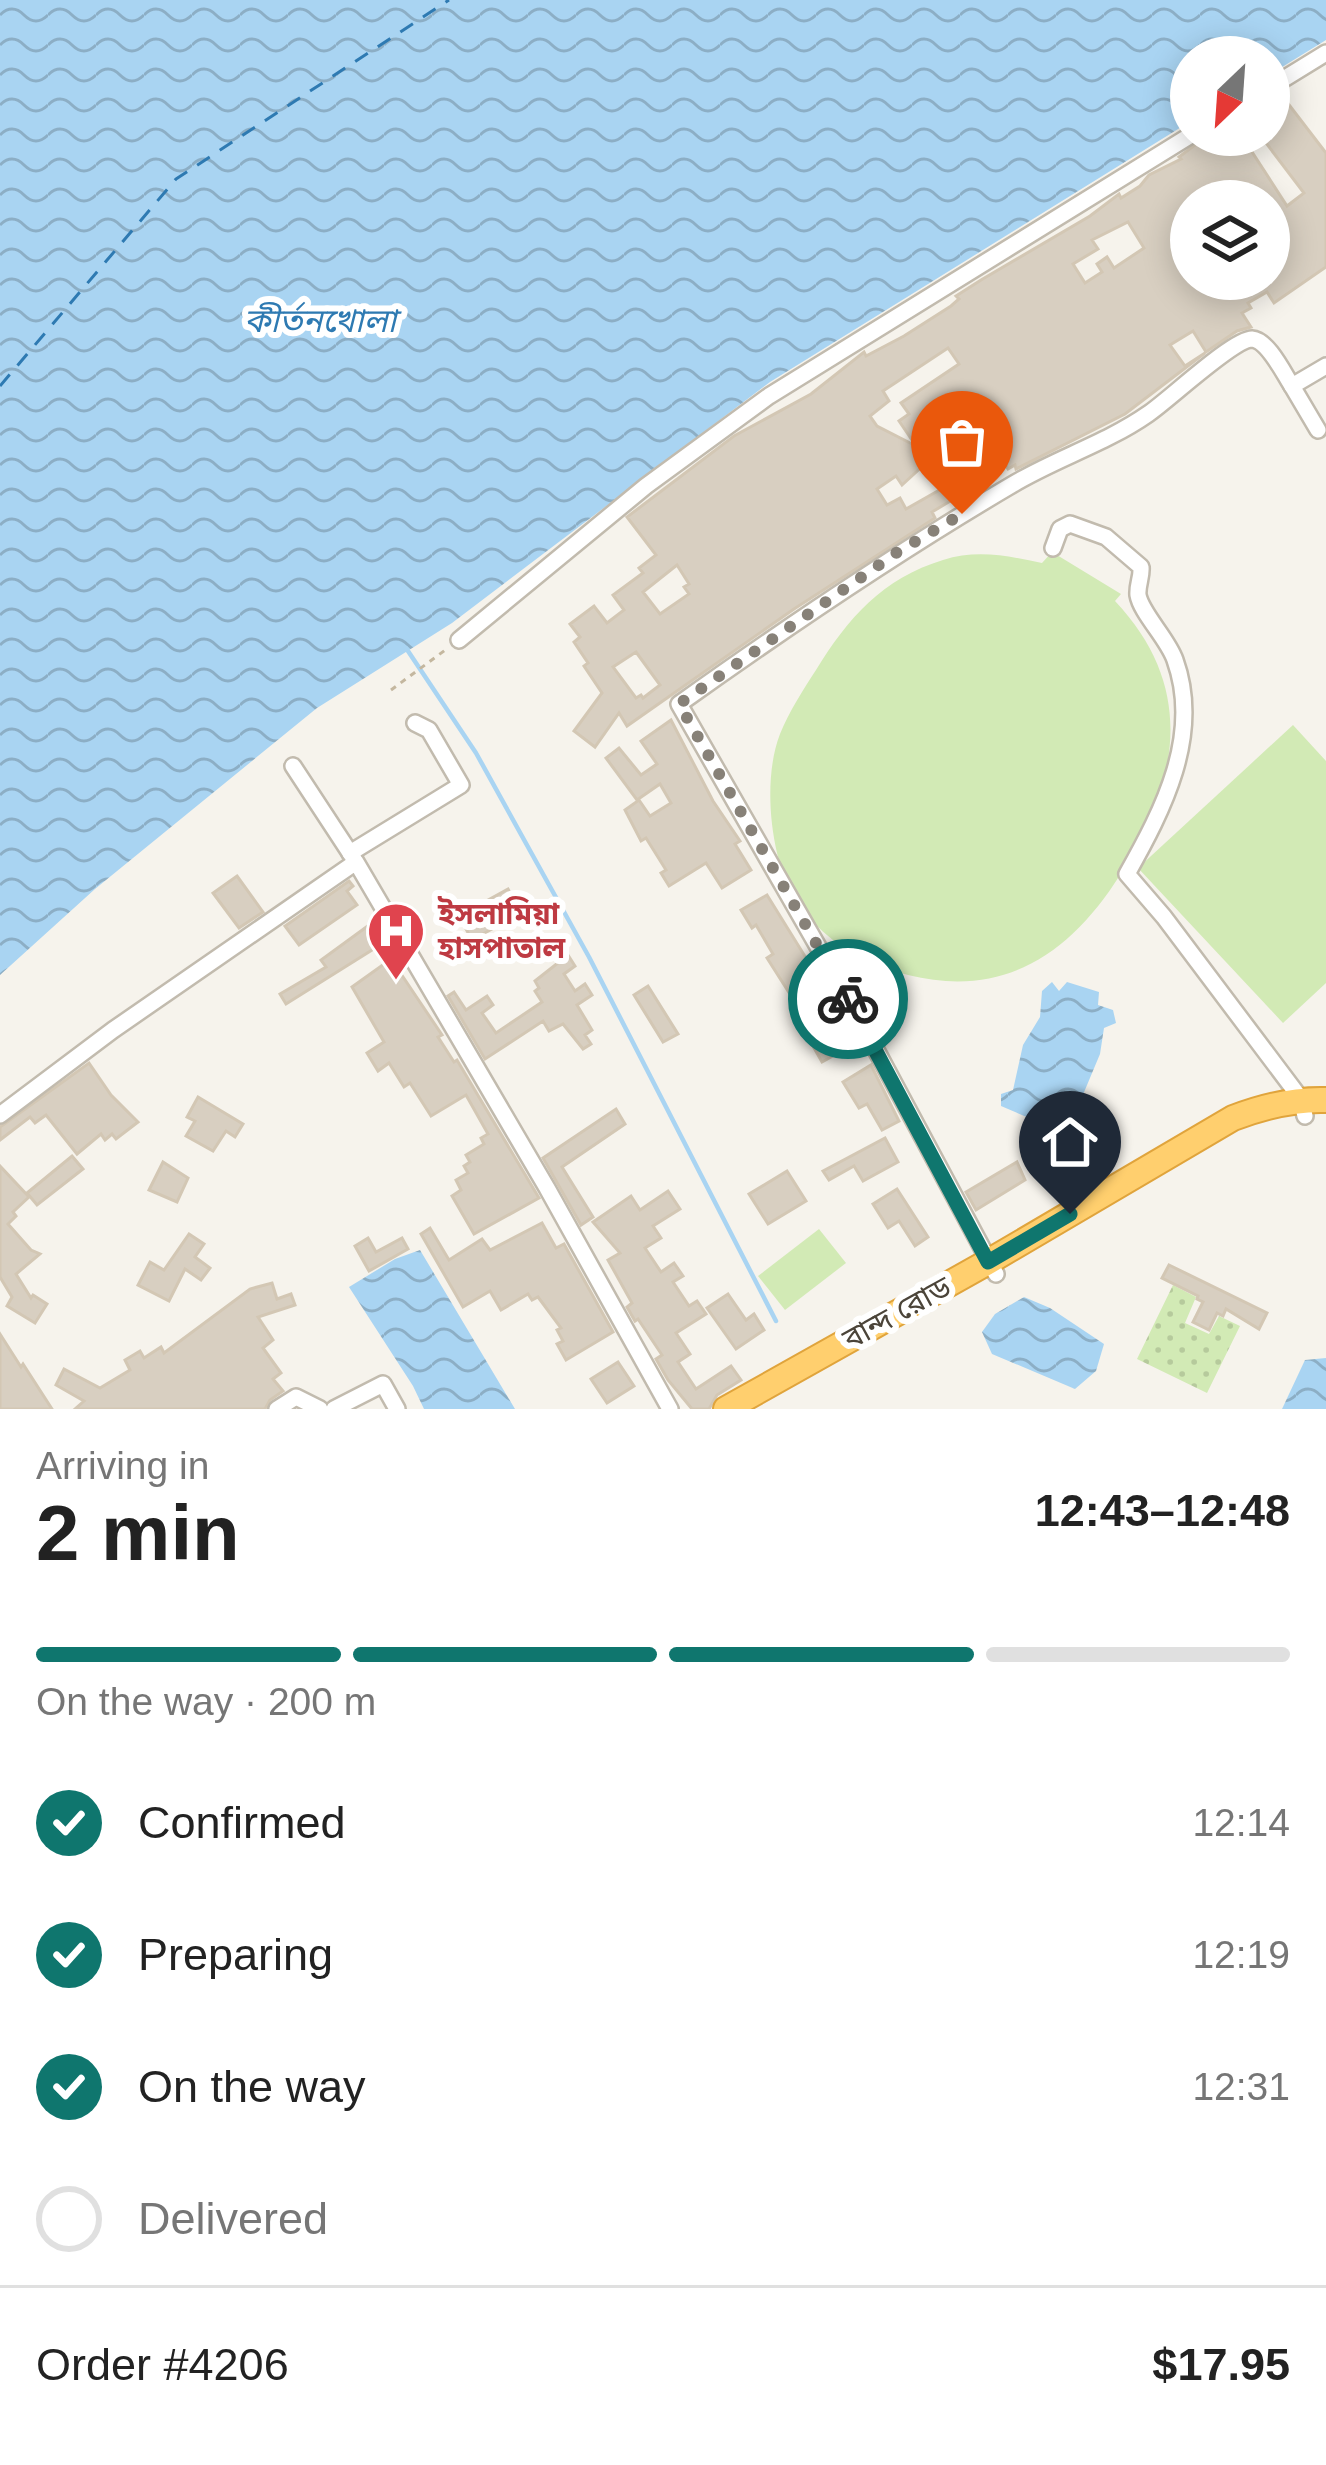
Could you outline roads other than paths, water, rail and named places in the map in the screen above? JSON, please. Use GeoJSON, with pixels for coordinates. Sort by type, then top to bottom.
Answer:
{"type":"FeatureCollection","features":[{"type":"Feature","properties":{"kind":"highway","name":"বান্দ রোড"},"geometry":{"type":"LineString","coordinates":[[746,1409],[1254,1123],[1315,1108]]}},
{"type":"Feature","properties":{"kind":"highway","name":"বান্দ রোড"},"geometry":{"type":"LineString","coordinates":[[726,1409],[992,1268]]}},
{"type":"Feature","properties":{"kind":"street"},"geometry":{"type":"LineString","coordinates":[[1290,75],[1326,53]]}},
{"type":"Feature","properties":{"kind":"street"},"geometry":{"type":"LineString","coordinates":[[459,640],[646,486],[769,396],[1170,148]]}},
{"type":"Feature","properties":{"kind":"street"},"geometry":{"type":"LineString","coordinates":[[992,1268],[860,1020],[679,704],[899,551],[1028,475],[1135,423],[1246,340],[1264,344],[1318,430]]}},
{"type":"Feature","properties":{"kind":"street"},"geometry":{"type":"LineString","coordinates":[[1292,386],[1326,366]]}},
{"type":"Feature","properties":{"kind":"street"},"geometry":{"type":"LineString","coordinates":[[1053,548],[1060,529],[1070,524],[1106,536],[1141,567],[1138,596],[1168,646],[1181,685],[1183,737],[1158,817],[1127,874],[1315,1108]]}},
{"type":"Feature","properties":{"kind":"street"},"geometry":{"type":"LineString","coordinates":[[0,1115],[461,785],[429,730],[415,723]]}},
{"type":"Feature","properties":{"kind":"street"},"geometry":{"type":"LineString","coordinates":[[293,766],[353,858],[547,1188],[670,1409]]}},
{"type":"Feature","properties":{"kind":"street"},"geometry":{"type":"LineString","coordinates":[[334,1409],[383,1384],[397,1409]]}},
{"type":"Feature","properties":{"kind":"street"},"geometry":{"type":"LineString","coordinates":[[278,1409],[296,1396],[320,1409]]}},
{"type":"Feature","properties":{"kind":"water","name":"কীর্তনখোলা"},"geometry":{"type":"Polygon","coordinates":[[[0,0],[1326,0],[1326,40],[1290,62],[1290,36],[1170,36],[1170,134],[770,382],[452,623],[317,708],[95,889],[0,975],[0,0]]]}},
{"type":"Feature","properties":{"kind":"water"},"geometry":{"type":"Polygon","coordinates":[[[1052,982],[1059,991],[1067,982],[1099,992],[1098,1005],[1113,1010],[1116,1023],[1104,1028],[1100,1054],[1077,1109],[1070,1111],[1080,1118],[1073,1131],[1064,1133],[1001,1106],[1001,1094],[1013,1090],[1023,1045],[1040,1017],[1042,991],[1052,982]]]}},
{"type":"Feature","properties":{"kind":"water"},"geometry":{"type":"Polygon","coordinates":[[[420,1250],[515,1409],[424,1409],[349,1287],[420,1250]]]}},
{"type":"Feature","properties":{"kind":"water"},"geometry":{"type":"Polygon","coordinates":[[[1024,1297],[1050,1308],[1104,1344],[1096,1371],[1075,1389],[992,1354],[982,1332],[995,1314],[1024,1297]]]}},
{"type":"Feature","properties":{"kind":"water"},"geometry":{"type":"Polygon","coordinates":[[[1326,1358],[1326,1409],[1282,1409],[1305,1360],[1326,1358]]]}},
{"type":"Feature","properties":{"kind":"waterway"},"geometry":{"type":"LineString","coordinates":[[406,648],[476,753],[589,957],[776,1321]]}},
{"type":"Feature","properties":{"kind":"place","name":"ইসলামিয়া হাসপাতাল"},"geometry":{"type":"Point","coordinates":[396,982]}}]}
